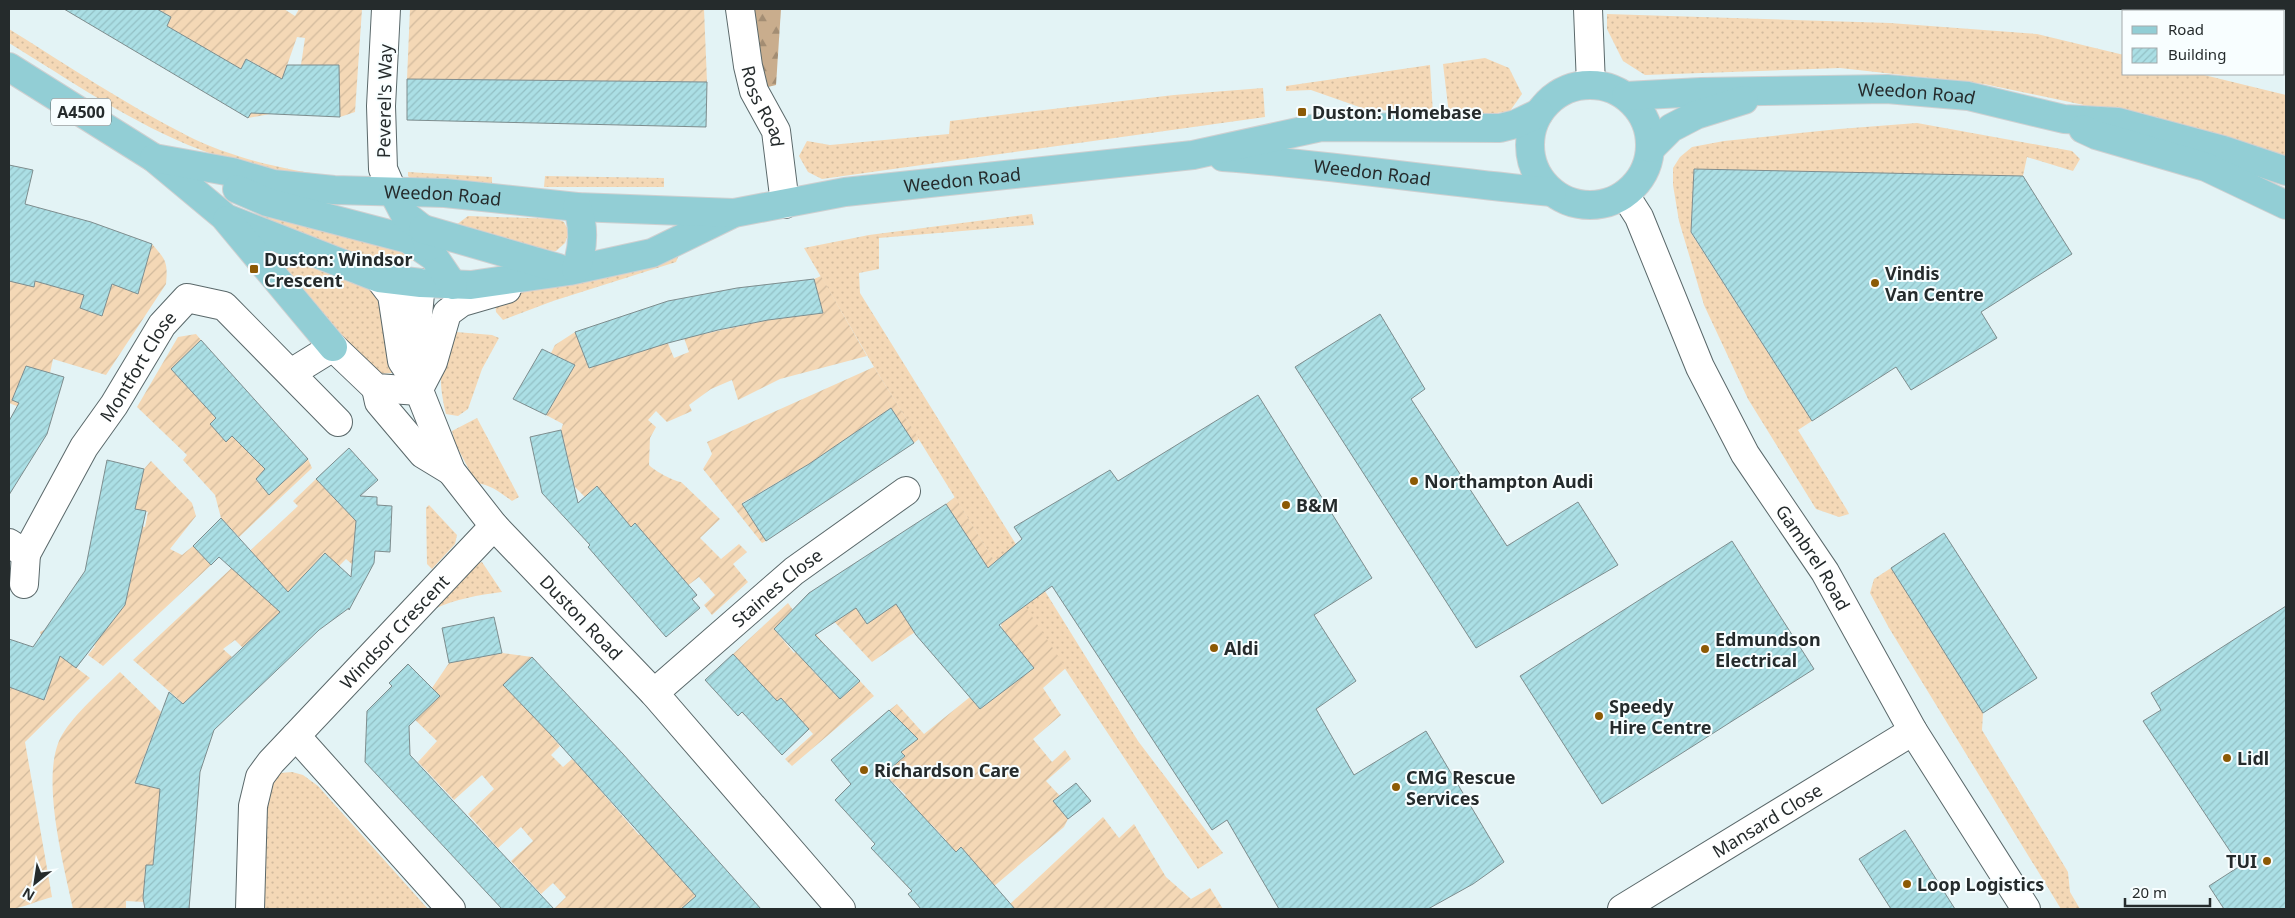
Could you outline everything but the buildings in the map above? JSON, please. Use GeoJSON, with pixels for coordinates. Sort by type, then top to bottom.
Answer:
{"type":"FeatureCollection","features":[{"type":"Feature","properties":{"kind":"main road","name":"Weedon Road"},"geometry":{"type":"LineString","coordinates":[[9,67],[154,158],[226,218],[379,278],[421,283],[471,285],[572,270],[652,253],[734,213]]}},
{"type":"Feature","properties":{"kind":"main road"},"geometry":{"type":"LineString","coordinates":[[1591,85],[1615,90],[1626,96],[1640,111],[1648,128],[1650,148],[1647,166],[1638,182],[1625,195],[1607,203],[1588,206],[1569,202],[1552,192],[1540,179],[1532,163],[1529,146],[1531,129],[1546,104],[1566,90],[1591,85]]}},
{"type":"Feature","properties":{"kind":"main road","name":"Weedon Road"},"geometry":{"type":"LineString","coordinates":[[1626,96],[1701,92],[1887,89],[1968,96],[2064,119],[2118,122],[2223,150],[2286,171]]}},
{"type":"Feature","properties":{"kind":"main road","name":"Weedon Road"},"geometry":{"type":"LineString","coordinates":[[1650,148],[1671,128],[1696,115],[1767,92]]}},
{"type":"Feature","properties":{"kind":"main road","name":"Weedon Road"},"geometry":{"type":"LineString","coordinates":[[154,158],[232,172],[273,184],[334,190],[446,193],[496,200],[577,207],[734,213],[845,192],[1193,154],[1321,127],[1500,128],[1516,124],[1539,113]]}},
{"type":"Feature","properties":{"kind":"main road","name":"Weedon Road"},"geometry":{"type":"LineString","coordinates":[[2064,119],[2096,135],[2206,168],[2286,205]]}},
{"type":"Feature","properties":{"kind":"main road","name":"Weedon Road"},"geometry":{"type":"LineString","coordinates":[[1193,154],[1300,163],[1440,182],[1552,192]]}},
{"type":"Feature","properties":{"kind":"main road"},"geometry":{"type":"LineString","coordinates":[[154,158],[267,202],[408,239],[434,240]]}},
{"type":"Feature","properties":{"kind":"main road"},"geometry":{"type":"LineString","coordinates":[[393,192],[405,215],[434,240],[453,285]]}},
{"type":"Feature","properties":{"kind":"main road"},"geometry":{"type":"LineString","coordinates":[[421,283],[434,240],[464,212],[496,200]]}},
{"type":"Feature","properties":{"kind":"main road"},"geometry":{"type":"LineString","coordinates":[[572,270],[582,253],[582,221],[577,207]]}},
{"type":"Feature","properties":{"kind":"main road"},"geometry":{"type":"LineString","coordinates":[[226,218],[333,347]]}},
{"type":"Feature","properties":{"kind":"main road","name":"Weedon Road"},"geometry":{"type":"LineString","coordinates":[[434,240],[572,270]]}},
{"type":"Feature","properties":{"kind":"street","name":"Peverel's Way"},"geometry":{"type":"LineString","coordinates":[[386,9],[381,106],[382,133],[384,168],[393,192]]}},
{"type":"Feature","properties":{"kind":"street","name":"Ross Road"},"geometry":{"type":"LineString","coordinates":[[740,9],[748,66],[754,91],[776,131],[785,204]]}},
{"type":"Feature","properties":{"kind":"street"},"geometry":{"type":"LineString","coordinates":[[1588,9],[1591,85]]}},
{"type":"Feature","properties":{"kind":"street","name":"Gambrel Road"},"geometry":{"type":"LineString","coordinates":[[1625,195],[1639,217],[1700,367],[1745,454],[1825,572],[1913,731],[2026,909]]}},
{"type":"Feature","properties":{"kind":"street"},"geometry":{"type":"LineString","coordinates":[[447,313],[462,302],[482,294],[556,279],[572,270]]}},
{"type":"Feature","properties":{"kind":"street"},"geometry":{"type":"LineString","coordinates":[[379,278],[392,295],[402,361],[417,387]]}},
{"type":"Feature","properties":{"kind":"street","name":"Duston Road"},"geometry":{"type":"LineString","coordinates":[[421,283],[416,336],[417,387],[451,470],[494,526],[654,692],[841,909]]}},
{"type":"Feature","properties":{"kind":"street"},"geometry":{"type":"LineString","coordinates":[[417,387],[433,362],[452,299],[453,285]]}},
{"type":"Feature","properties":{"kind":"street","name":"Montfort Close"},"geometry":{"type":"LineString","coordinates":[[24,584],[18,548],[114,405],[162,325],[187,298],[224,306],[338,422]]}},
{"type":"Feature","properties":{"kind":"street"},"geometry":{"type":"LineString","coordinates":[[290,373],[333,347],[376,388],[379,402],[423,454],[451,470]]}},
{"type":"Feature","properties":{"kind":"street"},"geometry":{"type":"LineString","coordinates":[[376,388],[417,387]]}},
{"type":"Feature","properties":{"kind":"street","name":"Staines Close"},"geometry":{"type":"LineString","coordinates":[[654,692],[794,571],[906,491]]}},
{"type":"Feature","properties":{"kind":"street","name":"Windsor Crescent"},"geometry":{"type":"LineString","coordinates":[[250,909],[252,806],[260,777],[271,762],[494,526]]}},
{"type":"Feature","properties":{"kind":"street","name":"Mansard Close"},"geometry":{"type":"LineString","coordinates":[[1622,909],[1913,731]]}},
{"type":"Feature","properties":{"kind":"street"},"geometry":{"type":"LineString","coordinates":[[296,736],[451,909]]}},
{"type":"Feature","properties":{"kind":"shaded area"},"geometry":{"type":"Polygon","coordinates":[[[157,9],[284,9],[295,16],[299,9],[362,9],[355,112],[340,117],[339,65],[301,65],[305,38],[297,37],[270,114],[248,118],[273,74],[247,59],[240,70],[167,26],[171,17],[157,9]]]}},
{"type":"Feature","properties":{"kind":"shaded area"},"geometry":{"type":"Polygon","coordinates":[[[410,9],[704,9],[707,82],[407,79],[410,9]]]}},
{"type":"Feature","properties":{"kind":"shaded area"},"geometry":{"type":"Polygon","coordinates":[[[1607,14],[1890,23],[2037,34],[2122,55],[2122,75],[2204,75],[2286,95],[2286,166],[2150,119],[1984,84],[1840,68],[1645,75],[1623,61],[1607,29],[1607,14]]]}},
{"type":"Feature","properties":{"kind":"shaded area"},"geometry":{"type":"Polygon","coordinates":[[[9,29],[118,97],[202,143],[254,161],[325,175],[323,180],[262,168],[216,156],[151,128],[9,43],[9,29]]]}},
{"type":"Feature","properties":{"kind":"shaded area"},"geometry":{"type":"Polygon","coordinates":[[[1485,58],[1509,68],[1522,94],[1510,111],[1478,116],[1449,114],[1443,64],[1485,58]]]}},
{"type":"Feature","properties":{"kind":"shaded area"},"geometry":{"type":"Polygon","coordinates":[[[1430,65],[1433,114],[1365,109],[1311,90],[1286,91],[1286,86],[1430,65]]]}},
{"type":"Feature","properties":{"kind":"shaded area"},"geometry":{"type":"Polygon","coordinates":[[[1263,88],[1265,117],[822,179],[808,172],[799,156],[807,141],[830,145],[949,134],[950,121],[1174,95],[1263,88]]]}},
{"type":"Feature","properties":{"kind":"shaded area"},"geometry":{"type":"Polygon","coordinates":[[[1917,123],[2072,151],[2080,159],[2073,171],[2027,157],[2023,176],[1694,170],[1691,233],[1812,421],[1798,430],[1849,514],[1839,517],[1816,509],[1748,399],[1704,305],[1679,221],[1673,185],[1673,168],[1680,157],[1692,147],[1724,141],[1917,123]]]}},
{"type":"Feature","properties":{"kind":"shaded area"},"geometry":{"type":"Polygon","coordinates":[[[408,172],[492,177],[492,185],[413,180],[408,176],[408,172]]]}},
{"type":"Feature","properties":{"kind":"shaded area"},"geometry":{"type":"Polygon","coordinates":[[[545,176],[664,178],[664,187],[544,187],[545,176]]]}},
{"type":"Feature","properties":{"kind":"shaded area"},"geometry":{"type":"Polygon","coordinates":[[[249,208],[382,239],[415,258],[414,261],[398,260],[351,251],[275,222],[249,208]]]}},
{"type":"Feature","properties":{"kind":"shaded area"},"geometry":{"type":"Polygon","coordinates":[[[1032,214],[1034,225],[879,238],[879,269],[859,273],[860,293],[1138,741],[1223,853],[1198,869],[1006,580],[874,367],[804,248],[869,235],[1032,214]]]}},
{"type":"Feature","properties":{"kind":"shaded area"},"geometry":{"type":"Polygon","coordinates":[[[468,216],[557,219],[564,222],[569,232],[565,243],[556,251],[539,250],[456,225],[468,216]]]}},
{"type":"Feature","properties":{"kind":"shaded area"},"geometry":{"type":"Polygon","coordinates":[[[152,244],[165,262],[167,271],[166,284],[106,375],[53,359],[50,373],[26,366],[13,400],[33,408],[32,412],[9,403],[9,270],[11,261],[34,286],[41,259],[63,289],[84,295],[80,308],[101,316],[112,284],[138,293],[152,244]]]}},
{"type":"Feature","properties":{"kind":"shaded area"},"geometry":{"type":"Polygon","coordinates":[[[264,246],[296,262],[373,290],[382,307],[392,373],[379,374],[362,363],[264,246]]]}},
{"type":"Feature","properties":{"kind":"shaded area"},"geometry":{"type":"Polygon","coordinates":[[[678,257],[676,262],[553,301],[503,320],[496,312],[495,302],[503,296],[577,282],[678,257]]]}},
{"type":"Feature","properties":{"kind":"shaded area"},"geometry":{"type":"Polygon","coordinates":[[[821,276],[867,356],[780,379],[738,400],[732,380],[711,389],[689,405],[692,411],[667,422],[656,411],[648,420],[656,427],[650,438],[649,465],[673,480],[681,482],[720,519],[700,538],[721,559],[739,544],[747,552],[733,564],[748,582],[712,615],[704,605],[715,595],[699,577],[687,586],[635,523],[629,528],[596,487],[585,497],[575,487],[561,430],[563,424],[546,415],[575,365],[551,353],[555,345],[575,332],[589,368],[667,341],[674,358],[689,352],[679,324],[694,317],[699,335],[768,320],[823,313],[814,279],[821,276]]]}},
{"type":"Feature","properties":{"kind":"shaded area"},"geometry":{"type":"Polygon","coordinates":[[[456,332],[492,335],[499,338],[482,369],[468,409],[458,416],[446,414],[441,380],[443,364],[456,332]]]}},
{"type":"Feature","properties":{"kind":"shaded area"},"geometry":{"type":"Polygon","coordinates":[[[196,334],[201,340],[171,369],[216,418],[210,424],[226,441],[233,435],[266,469],[256,480],[269,495],[308,459],[312,468],[239,537],[221,518],[215,495],[183,460],[187,455],[137,407],[178,337],[196,334]]]}},
{"type":"Feature","properties":{"kind":"shaded area"},"geometry":{"type":"Polygon","coordinates":[[[874,367],[919,439],[914,443],[891,408],[809,464],[742,503],[766,541],[762,543],[703,469],[712,454],[707,442],[874,367]]]}},
{"type":"Feature","properties":{"kind":"shaded area"},"geometry":{"type":"Polygon","coordinates":[[[477,418],[519,497],[512,501],[491,487],[476,483],[455,443],[452,431],[477,418]]]}},
{"type":"Feature","properties":{"kind":"shaded area"},"geometry":{"type":"Polygon","coordinates":[[[151,461],[192,503],[196,516],[170,549],[182,555],[193,546],[211,565],[103,666],[88,655],[95,646],[87,640],[129,588],[133,570],[122,567],[124,560],[135,562],[139,543],[129,541],[96,515],[145,527],[148,512],[135,509],[144,469],[151,461]]]}},
{"type":"Feature","properties":{"kind":"shaded area"},"geometry":{"type":"Polygon","coordinates":[[[316,479],[345,510],[358,504],[353,565],[346,559],[339,566],[324,553],[287,596],[284,608],[243,648],[235,640],[223,649],[232,657],[184,704],[133,660],[298,506],[293,501],[316,479]]]}},
{"type":"Feature","properties":{"kind":"shaded area"},"geometry":{"type":"Polygon","coordinates":[[[955,497],[995,562],[972,582],[948,545],[965,533],[946,504],[955,497]]]}},
{"type":"Feature","properties":{"kind":"shaded area"},"geometry":{"type":"Polygon","coordinates":[[[429,505],[457,535],[455,544],[432,569],[427,564],[426,508],[429,505]]]}},
{"type":"Feature","properties":{"kind":"shaded area"},"geometry":{"type":"Polygon","coordinates":[[[923,561],[915,632],[872,662],[815,601],[856,608],[867,624],[923,561]]]}},
{"type":"Feature","properties":{"kind":"shaded area"},"geometry":{"type":"Polygon","coordinates":[[[482,562],[502,592],[467,598],[434,609],[431,605],[472,566],[482,562]]]}},
{"type":"Feature","properties":{"kind":"shaded area"},"geometry":{"type":"Polygon","coordinates":[[[1891,568],[1983,713],[1982,730],[2068,872],[2070,892],[2080,909],[2061,909],[1889,628],[1870,593],[1874,579],[1891,568]]]}},
{"type":"Feature","properties":{"kind":"shaded area"},"geometry":{"type":"Polygon","coordinates":[[[788,603],[793,610],[774,629],[794,653],[816,634],[830,651],[812,670],[840,699],[860,681],[874,696],[792,766],[785,759],[813,734],[781,698],[776,703],[733,654],[788,603]]]}},
{"type":"Feature","properties":{"kind":"shaded area"},"geometry":{"type":"Polygon","coordinates":[[[1025,606],[1066,668],[1043,688],[1061,715],[1033,739],[1052,762],[1065,750],[1071,759],[1046,781],[1060,796],[1053,801],[1068,819],[1064,827],[980,898],[975,864],[961,847],[912,891],[902,881],[946,840],[931,824],[918,837],[892,808],[906,795],[884,774],[905,756],[876,721],[897,704],[924,734],[970,697],[980,709],[1033,668],[1002,629],[1001,624],[1025,606]]]}},
{"type":"Feature","properties":{"kind":"shaded area"},"geometry":{"type":"Polygon","coordinates":[[[44,630],[55,640],[50,648],[90,678],[25,742],[52,897],[19,908],[9,909],[9,687],[45,700],[49,686],[32,681],[45,649],[40,632],[44,630]]]}},
{"type":"Feature","properties":{"kind":"shaded area"},"geometry":{"type":"Polygon","coordinates":[[[502,653],[532,657],[503,685],[567,725],[553,738],[560,746],[551,755],[563,767],[572,759],[594,781],[615,777],[600,790],[639,835],[654,822],[650,845],[690,889],[711,884],[685,906],[688,909],[554,909],[566,897],[553,883],[541,894],[511,861],[533,841],[521,827],[498,848],[468,814],[494,789],[482,775],[454,800],[418,762],[437,741],[409,714],[432,688],[449,663],[502,653]]]}},
{"type":"Feature","properties":{"kind":"shaded area"},"geometry":{"type":"Polygon","coordinates":[[[120,672],[161,712],[135,782],[171,792],[159,801],[154,851],[160,864],[146,866],[144,902],[126,901],[126,909],[73,909],[60,845],[53,796],[53,773],[56,752],[67,727],[89,702],[120,672]]]}},
{"type":"Feature","properties":{"kind":"shaded area"},"geometry":{"type":"Polygon","coordinates":[[[292,772],[303,775],[318,786],[428,909],[259,909],[262,793],[280,773],[292,772]]]}},
{"type":"Feature","properties":{"kind":"shaded area"},"geometry":{"type":"Polygon","coordinates":[[[1103,817],[1119,838],[1134,824],[1166,877],[1191,899],[1210,888],[1223,909],[1015,909],[1010,904],[1103,817]]]}},
{"type":"Feature","properties":{"kind":"green space"},"geometry":{"type":"Polygon","coordinates":[[[749,9],[781,9],[776,85],[764,88],[749,9]]]}},
{"type":"Feature","properties":{"kind":"place","name":"Duston: Homebase"},"geometry":{"type":"Point","coordinates":[1302,112]}},
{"type":"Feature","properties":{"kind":"place","name":"Duston: Windsor Crescent"},"geometry":{"type":"Point","coordinates":[254,269]}},
{"type":"Feature","properties":{"kind":"place","name":"Vindis Van Centre"},"geometry":{"type":"Point","coordinates":[1875,283]}},
{"type":"Feature","properties":{"kind":"place","name":"Northampton Audi"},"geometry":{"type":"Point","coordinates":[1414,481]}},
{"type":"Feature","properties":{"kind":"place","name":"B&M"},"geometry":{"type":"Point","coordinates":[1286,505]}},
{"type":"Feature","properties":{"kind":"place","name":"Aldi"},"geometry":{"type":"Point","coordinates":[1214,648]}},
{"type":"Feature","properties":{"kind":"place","name":"Edmundson Electrical"},"geometry":{"type":"Point","coordinates":[1705,649]}},
{"type":"Feature","properties":{"kind":"place","name":"Speedy Hire Centre"},"geometry":{"type":"Point","coordinates":[1599,716]}},
{"type":"Feature","properties":{"kind":"place","name":"Lidl"},"geometry":{"type":"Point","coordinates":[2227,758]}},
{"type":"Feature","properties":{"kind":"place","name":"Richardson Care"},"geometry":{"type":"Point","coordinates":[864,770]}},
{"type":"Feature","properties":{"kind":"place","name":"CMG Rescue Services"},"geometry":{"type":"Point","coordinates":[1396,787]}},
{"type":"Feature","properties":{"kind":"place","name":"TUI"},"geometry":{"type":"Point","coordinates":[2267,861]}},
{"type":"Feature","properties":{"kind":"place","name":"Loop Logistics"},"geometry":{"type":"Point","coordinates":[1907,884]}}]}
